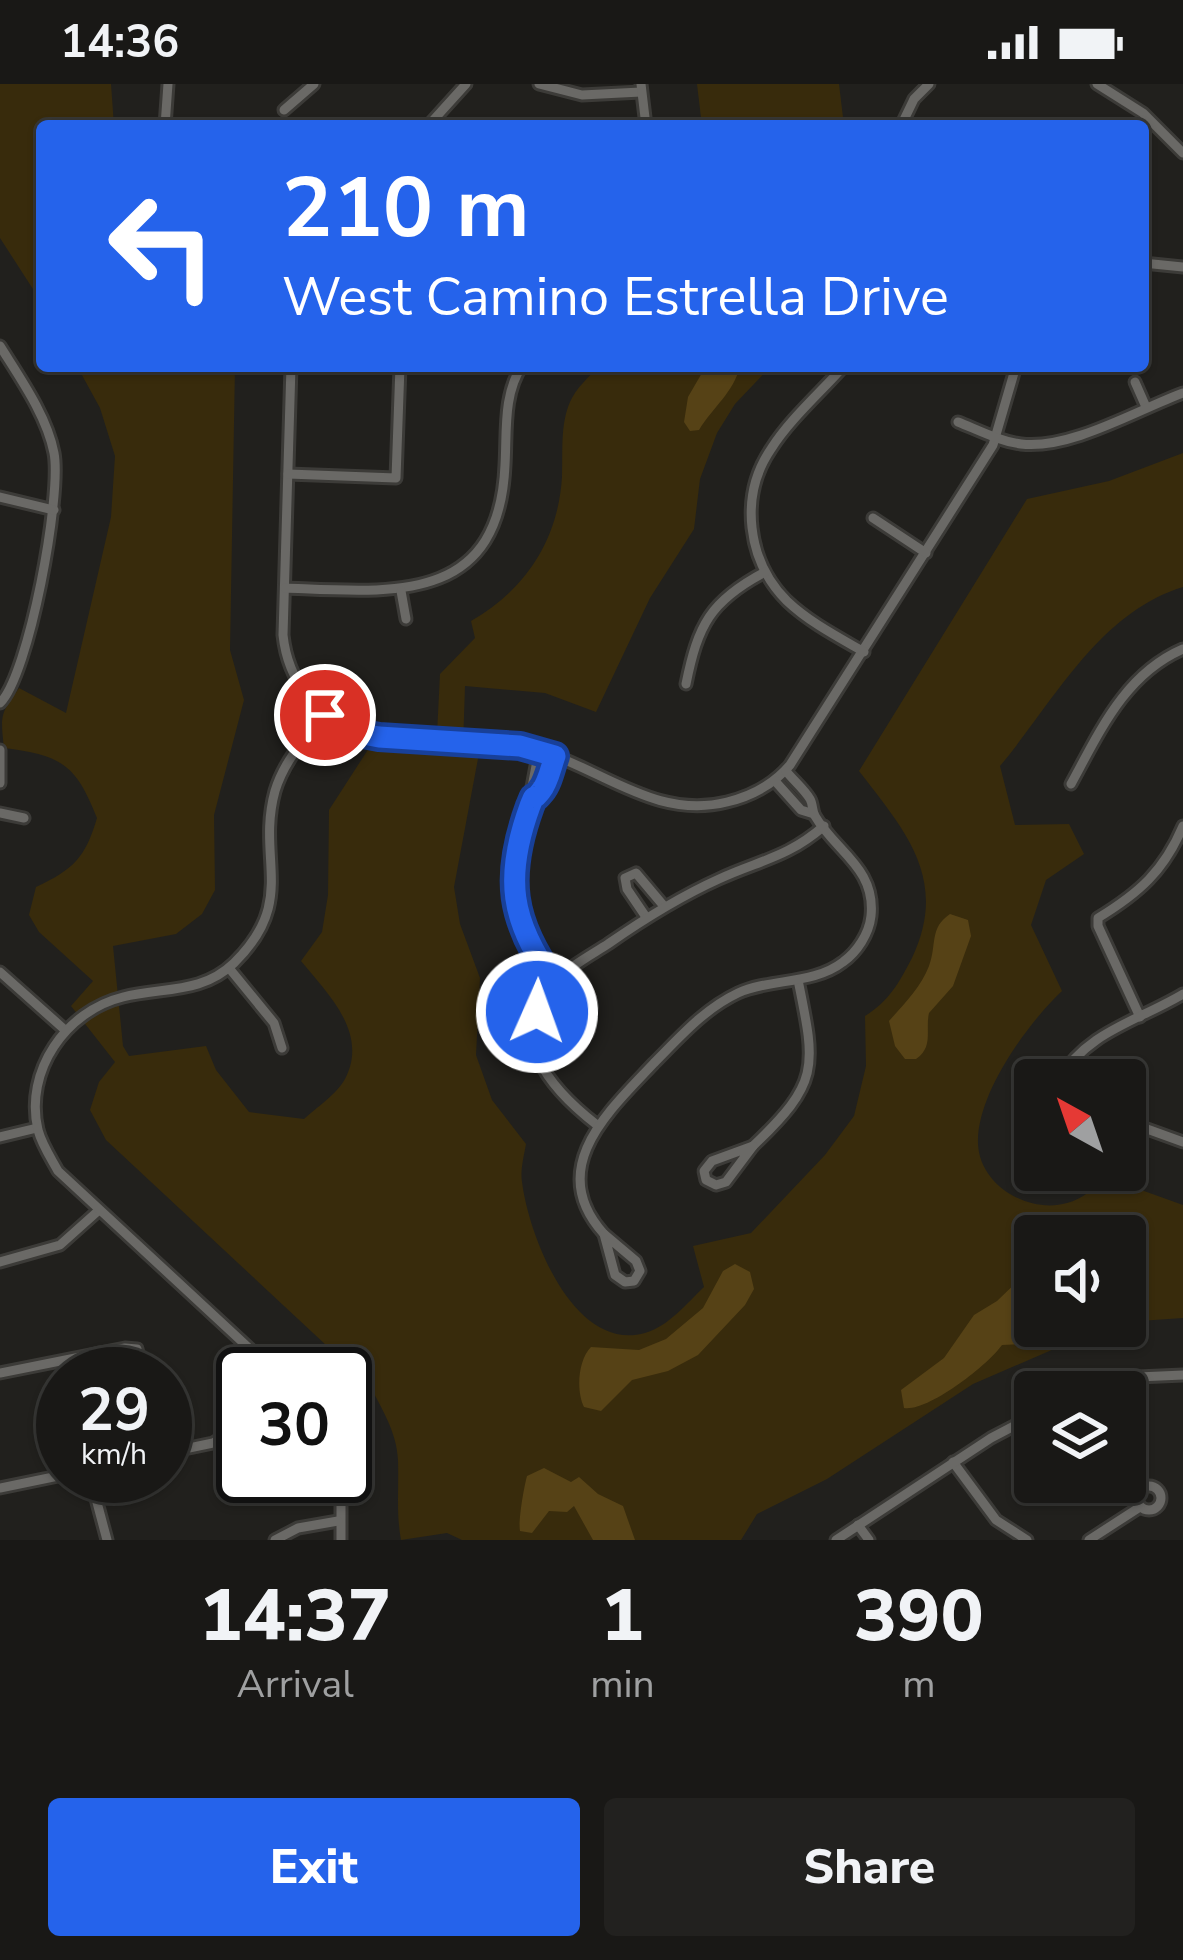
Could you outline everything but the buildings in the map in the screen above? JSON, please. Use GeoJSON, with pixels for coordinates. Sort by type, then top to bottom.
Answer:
{"type":"FeatureCollection","features":[{"type":"Feature","properties":{"kind":"street"},"geometry":{"type":"LineString","coordinates":[[165,120],[168,84]]}},
{"type":"Feature","properties":{"kind":"street"},"geometry":{"type":"LineString","coordinates":[[284,110],[314,84]]}},
{"type":"Feature","properties":{"kind":"street"},"geometry":{"type":"LineString","coordinates":[[433,120],[466,84]]}},
{"type":"Feature","properties":{"kind":"street"},"geometry":{"type":"LineString","coordinates":[[539,84],[582,95],[641,88],[645,120]]}},
{"type":"Feature","properties":{"kind":"street"},"geometry":{"type":"LineString","coordinates":[[905,120],[929,84]]}},
{"type":"Feature","properties":{"kind":"street"},"geometry":{"type":"LineString","coordinates":[[1096,84],[1142,113],[1183,153]]}},
{"type":"Feature","properties":{"kind":"street"},"geometry":{"type":"LineString","coordinates":[[1149,264],[1183,267]]}},
{"type":"Feature","properties":{"kind":"street"},"geometry":{"type":"LineString","coordinates":[[0,346],[49,433],[57,473],[54,510],[24,656],[14,686],[0,703]]}},
{"type":"Feature","properties":{"kind":"street"},"geometry":{"type":"LineString","coordinates":[[291,372],[283,635],[288,662],[302,690],[325,715],[358,733],[539,750],[644,797],[684,808],[748,797],[786,771],[997,438],[1014,372]]}},
{"type":"Feature","properties":{"kind":"street"},"geometry":{"type":"LineString","coordinates":[[288,474],[396,478],[400,372]]}},
{"type":"Feature","properties":{"kind":"street"},"geometry":{"type":"LineString","coordinates":[[285,588],[401,591],[438,579],[469,558],[486,539],[503,496],[510,393],[519,372]]}},
{"type":"Feature","properties":{"kind":"street"},"geometry":{"type":"LineString","coordinates":[[839,372],[772,447],[756,478],[750,513],[765,572],[799,612],[864,652]]}},
{"type":"Feature","properties":{"kind":"street"},"geometry":{"type":"LineString","coordinates":[[1135,382],[1146,407]]}},
{"type":"Feature","properties":{"kind":"street"},"geometry":{"type":"LineString","coordinates":[[958,422],[997,438],[1040,444],[1183,393]]}},
{"type":"Feature","properties":{"kind":"street"},"geometry":{"type":"LineString","coordinates":[[0,497],[54,510]]}},
{"type":"Feature","properties":{"kind":"street"},"geometry":{"type":"LineString","coordinates":[[873,518],[926,553]]}},
{"type":"Feature","properties":{"kind":"street"},"geometry":{"type":"LineString","coordinates":[[686,684],[697,640],[713,608],[724,595],[765,572]]}},
{"type":"Feature","properties":{"kind":"street"},"geometry":{"type":"LineString","coordinates":[[401,591],[406,619]]}},
{"type":"Feature","properties":{"kind":"street"},"geometry":{"type":"LineString","coordinates":[[1071,784],[1118,701],[1155,664],[1183,649]]}},
{"type":"Feature","properties":{"kind":"street"},"geometry":{"type":"LineString","coordinates":[[247,1347],[58,1171],[38,1128],[38,1080],[65,1030],[107,1003],[183,990],[229,968],[260,932],[270,906],[272,817],[279,780],[295,750],[325,715]]}},
{"type":"Feature","properties":{"kind":"street"},"geometry":{"type":"LineString","coordinates":[[0,750],[0,783]]}},
{"type":"Feature","properties":{"kind":"street"},"geometry":{"type":"LineString","coordinates":[[539,750],[530,786],[533,798],[516,860],[514,902],[526,940],[554,982]]}},
{"type":"Feature","properties":{"kind":"street"},"geometry":{"type":"LineString","coordinates":[[533,798],[543,790],[555,756]]}},
{"type":"Feature","properties":{"kind":"street"},"geometry":{"type":"LineString","coordinates":[[604,1234],[639,1265],[634,1281],[625,1282],[615,1275],[604,1234],[583,1196],[580,1168],[597,1125],[692,1024],[717,1004],[754,988],[798,980],[842,964],[860,946],[871,922],[871,894],[862,873],[786,771]]}},
{"type":"Feature","properties":{"kind":"street"},"geometry":{"type":"LineString","coordinates":[[775,781],[801,810],[814,814]]}},
{"type":"Feature","properties":{"kind":"street"},"geometry":{"type":"LineString","coordinates":[[0,813],[25,818]]}},
{"type":"Feature","properties":{"kind":"street"},"geometry":{"type":"LineString","coordinates":[[597,1125],[556,1090],[536,1056],[537,1012],[554,982],[663,905],[769,862],[824,826]]}},
{"type":"Feature","properties":{"kind":"street"},"geometry":{"type":"LineString","coordinates":[[1140,1016],[1098,918],[1155,877],[1183,826]]}},
{"type":"Feature","properties":{"kind":"street"},"geometry":{"type":"LineString","coordinates":[[646,917],[626,889],[625,878],[636,873],[663,905]]}},
{"type":"Feature","properties":{"kind":"street"},"geometry":{"type":"LineString","coordinates":[[229,968],[274,1023],[282,1048]]}},
{"type":"Feature","properties":{"kind":"street"},"geometry":{"type":"LineString","coordinates":[[0,972],[65,1030]]}},
{"type":"Feature","properties":{"kind":"street"},"geometry":{"type":"LineString","coordinates":[[753,1146],[712,1161],[704,1171],[706,1180],[716,1185],[726,1182],[802,1094],[811,1048],[798,980]]}},
{"type":"Feature","properties":{"kind":"street"},"geometry":{"type":"LineString","coordinates":[[1075,1059],[1084,1047],[1183,994]]}},
{"type":"Feature","properties":{"kind":"street"},"geometry":{"type":"LineString","coordinates":[[0,1137],[38,1128]]}},
{"type":"Feature","properties":{"kind":"street"},"geometry":{"type":"LineString","coordinates":[[1146,1129],[1183,1142]]}},
{"type":"Feature","properties":{"kind":"street"},"geometry":{"type":"LineString","coordinates":[[0,1262],[60,1245],[98,1211]]}},
{"type":"Feature","properties":{"kind":"street"},"geometry":{"type":"LineString","coordinates":[[0,1373],[36,1367]]}},
{"type":"Feature","properties":{"kind":"street"},"geometry":{"type":"LineString","coordinates":[[1146,1376],[1183,1375]]}},
{"type":"Feature","properties":{"kind":"street"},"geometry":{"type":"LineString","coordinates":[[836,1540],[1014,1427]]}},
{"type":"Feature","properties":{"kind":"street"},"geometry":{"type":"LineString","coordinates":[[953,1462],[996,1520],[1028,1540]]}},
{"type":"Feature","properties":{"kind":"street"},"geometry":{"type":"LineString","coordinates":[[0,1488],[36,1480]]}},
{"type":"Feature","properties":{"kind":"street"},"geometry":{"type":"LineString","coordinates":[[98,1503],[107,1540]]}},
{"type":"Feature","properties":{"kind":"street"},"geometry":{"type":"LineString","coordinates":[[339,1503],[341,1540]]}},
{"type":"Feature","properties":{"kind":"street"},"geometry":{"type":"LineString","coordinates":[[1089,1540],[1139,1507]]}},
{"type":"Feature","properties":{"kind":"street"},"geometry":{"type":"LineString","coordinates":[[275,1540],[298,1528],[338,1521]]}},
{"type":"Feature","properties":{"kind":"street"},"geometry":{"type":"LineString","coordinates":[[858,1525],[869,1540]]}},
{"type":"Feature","properties":{"kind":"shaded area"},"geometry":{"type":"Polygon","coordinates":[[[0,84],[111,84],[114,120],[36,120],[36,294],[0,238],[0,84]]]}},
{"type":"Feature","properties":{"kind":"shaded area"},"geometry":{"type":"Polygon","coordinates":[[[697,84],[839,84],[843,120],[701,120],[697,84]]]}},
{"type":"Feature","properties":{"kind":"shaded area"},"geometry":{"type":"Polygon","coordinates":[[[80,372],[235,372],[230,650],[244,700],[214,815],[215,890],[202,914],[176,934],[113,946],[123,1046],[129,1056],[206,1046],[216,1070],[249,1112],[304,1119],[341,1085],[351,1062],[349,1030],[342,1015],[301,961],[322,932],[328,895],[329,810],[380,731],[437,734],[440,674],[475,638],[471,621],[522,579],[546,543],[559,500],[563,429],[573,397],[593,372],[765,372],[735,404],[717,433],[700,479],[694,529],[650,598],[596,712],[545,693],[465,686],[463,747],[480,748],[454,887],[460,924],[480,978],[476,1055],[492,1100],[526,1144],[522,1182],[545,1259],[577,1309],[597,1326],[620,1335],[645,1333],[677,1314],[704,1287],[693,1246],[751,1233],[825,1155],[854,1116],[866,1066],[865,1016],[887,998],[912,958],[926,904],[924,880],[906,836],[859,771],[1027,499],[1109,481],[1183,453],[1183,587],[1126,617],[1102,638],[1000,766],[1015,825],[1069,824],[1084,854],[1046,880],[1031,925],[1062,991],[1006,1061],[986,1104],[978,1144],[987,1172],[1023,1200],[1052,1205],[1089,1191],[1144,1191],[1183,1205],[1183,1318],[1146,1321],[1146,1215],[1014,1215],[1014,1347],[1058,1347],[973,1384],[827,1479],[757,1514],[741,1540],[462,1540],[447,1533],[401,1540],[397,1450],[372,1390],[372,1347],[328,1347],[106,1140],[90,1110],[99,1082],[115,1062],[71,1006],[93,981],[39,932],[29,915],[36,887],[76,861],[97,818],[82,786],[64,766],[40,754],[4,748],[3,715],[19,688],[66,713],[111,517],[115,456],[100,408],[80,372]]]}},
{"type":"Feature","properties":{"kind":"shaded area"},"geometry":{"type":"Polygon","coordinates":[[[703,372],[738,372],[699,430],[690,431],[684,422],[688,397],[703,372]]]}},
{"type":"Feature","properties":{"kind":"shaded area"},"geometry":{"type":"Polygon","coordinates":[[[950,914],[968,920],[971,936],[953,986],[929,1013],[925,1049],[916,1059],[905,1059],[895,1046],[889,1021],[921,981],[936,931],[950,914]]]}},
{"type":"Feature","properties":{"kind":"shaded area"},"geometry":{"type":"Polygon","coordinates":[[[735,1264],[750,1272],[754,1289],[698,1355],[668,1371],[632,1380],[601,1411],[584,1407],[580,1376],[591,1347],[639,1350],[666,1339],[703,1308],[723,1271],[735,1264]]]}},
{"type":"Feature","properties":{"kind":"shaded area"},"geometry":{"type":"Polygon","coordinates":[[[1014,1285],[1014,1345],[1002,1345],[942,1395],[904,1408],[901,1390],[944,1358],[974,1315],[1014,1285]]]}},
{"type":"Feature","properties":{"kind":"shaded area"},"geometry":{"type":"Polygon","coordinates":[[[544,1468],[571,1482],[579,1477],[598,1494],[623,1506],[635,1540],[593,1540],[574,1506],[567,1512],[549,1511],[532,1533],[520,1531],[527,1476],[544,1468]]]}},
{"type":"Feature","properties":{"kind":"route"},"geometry":{"type":"LineString","coordinates":[[325,715],[358,733],[379,737],[520,746],[555,756],[524,826],[513,888],[519,924],[554,982],[537,1012]]}}]}
